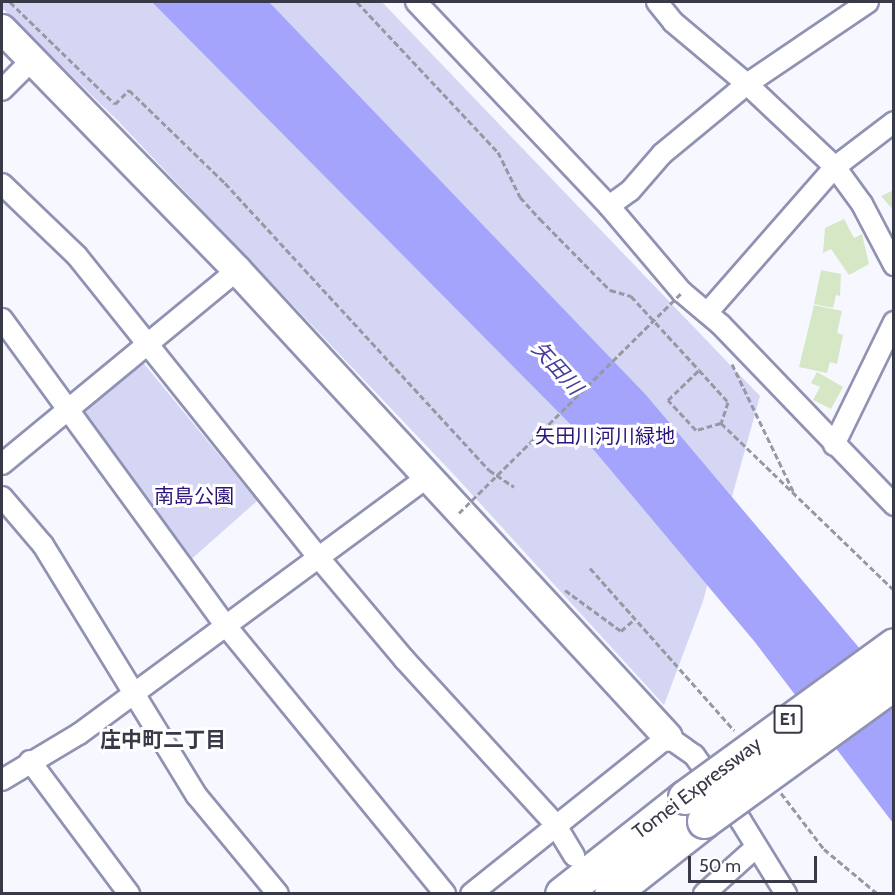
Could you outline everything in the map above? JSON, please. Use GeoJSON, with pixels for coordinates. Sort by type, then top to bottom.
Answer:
{"type":"FeatureCollection","features":[{"type":"Feature","properties":{"kind":"highway","name":"Tomei Expressway"},"geometry":{"type":"LineString","coordinates":[[611,894],[695,809],[894,645]]}},
{"type":"Feature","properties":{"kind":"highway","name":"Tomei Expressway"},"geometry":{"type":"LineString","coordinates":[[562,894],[894,683]]}},
{"type":"Feature","properties":{"kind":"street"},"geometry":{"type":"LineString","coordinates":[[416,2],[609,206],[682,291],[745,350],[894,505]]}},
{"type":"Feature","properties":{"kind":"street"},"geometry":{"type":"LineString","coordinates":[[657,2],[688,36],[747,84],[835,167],[862,204],[894,265]]}},
{"type":"Feature","properties":{"kind":"street"},"geometry":{"type":"LineString","coordinates":[[609,206],[630,191],[662,154],[747,84],[846,8],[868,2]]}},
{"type":"Feature","properties":{"kind":"street"},"geometry":{"type":"LineString","coordinates":[[2,29],[34,58],[237,270],[459,513],[669,737],[694,755],[741,821],[755,848],[786,894]]}},
{"type":"Feature","properties":{"kind":"street"},"geometry":{"type":"LineString","coordinates":[[2,90],[34,58]]}},
{"type":"Feature","properties":{"kind":"street"},"geometry":{"type":"LineString","coordinates":[[707,313],[835,167],[894,122]]}},
{"type":"Feature","properties":{"kind":"street"},"geometry":{"type":"LineString","coordinates":[[2,184],[77,256],[319,558],[404,659],[555,824],[574,856]]}},
{"type":"Feature","properties":{"kind":"street"},"geometry":{"type":"LineString","coordinates":[[2,464],[71,410],[237,270]]}},
{"type":"Feature","properties":{"kind":"street"},"geometry":{"type":"LineString","coordinates":[[2,319],[71,410],[226,626],[445,894]]}},
{"type":"Feature","properties":{"kind":"street"},"geometry":{"type":"LineString","coordinates":[[834,445],[894,322]]}},
{"type":"Feature","properties":{"kind":"street"},"geometry":{"type":"LineString","coordinates":[[2,780],[30,761],[79,734],[428,477]]}},
{"type":"Feature","properties":{"kind":"street"},"geometry":{"type":"LineString","coordinates":[[2,497],[43,545],[197,796],[278,894]]}},
{"type":"Feature","properties":{"kind":"street"},"geometry":{"type":"LineString","coordinates":[[471,894],[555,824],[669,737]]}},
{"type":"Feature","properties":{"kind":"street"},"geometry":{"type":"LineString","coordinates":[[30,761],[129,894]]}},
{"type":"Feature","properties":{"kind":"street"},"geometry":{"type":"LineString","coordinates":[[704,894],[755,848]]}},
{"type":"Feature","properties":{"kind":"path"},"geometry":{"type":"LineString","coordinates":[[10,2],[115,104],[129,90],[225,183],[489,470],[514,487]]}},
{"type":"Feature","properties":{"kind":"path"},"geometry":{"type":"LineString","coordinates":[[357,2],[498,152],[520,197],[540,219],[610,290],[631,296],[728,402],[721,423]]}},
{"type":"Feature","properties":{"kind":"path"},"geometry":{"type":"LineString","coordinates":[[459,513],[682,291]]}},
{"type":"Feature","properties":{"kind":"path"},"geometry":{"type":"LineString","coordinates":[[745,350],[731,362],[794,493]]}},
{"type":"Feature","properties":{"kind":"path"},"geometry":{"type":"LineString","coordinates":[[699,370],[668,400],[696,430],[721,423]]}},
{"type":"Feature","properties":{"kind":"path"},"geometry":{"type":"LineString","coordinates":[[721,423],[894,590]]}},
{"type":"Feature","properties":{"kind":"path"},"geometry":{"type":"LineString","coordinates":[[557,584],[621,631],[635,619]]}},
{"type":"Feature","properties":{"kind":"green space","name":"矢田川河川緑地"},"geometry":{"type":"Polygon","coordinates":[[[2,2],[382,2],[760,396],[703,601],[664,705],[457,478],[116,119],[2,8],[2,2]]]}},
{"type":"Feature","properties":{"kind":"green space","name":"南島公園"},"geometry":{"type":"Polygon","coordinates":[[[141,360],[257,501],[187,563],[82,411],[141,360]]]}},
{"type":"Feature","properties":{"kind":"water","name":"矢田川"},"geometry":{"type":"Polygon","coordinates":[[[152,2],[269,2],[646,395],[893,688],[893,823],[754,641],[583,437],[152,2]]]}},
{"type":"Feature","properties":{"kind":"building"},"geometry":{"type":"Polygon","coordinates":[[[894,190],[894,211],[881,196],[894,190]]]}},
{"type":"Feature","properties":{"kind":"building"},"geometry":{"type":"Polygon","coordinates":[[[844,219],[854,238],[862,234],[869,264],[849,275],[831,249],[823,253],[825,228],[844,219]]]}},
{"type":"Feature","properties":{"kind":"building"},"geometry":{"type":"Polygon","coordinates":[[[821,270],[841,274],[840,296],[836,295],[833,308],[814,304],[821,270]]]}},
{"type":"Feature","properties":{"kind":"building"},"geometry":{"type":"Polygon","coordinates":[[[814,305],[842,311],[837,333],[843,335],[837,364],[830,362],[827,373],[799,367],[814,305]]]}},
{"type":"Feature","properties":{"kind":"building"},"geometry":{"type":"Polygon","coordinates":[[[817,372],[843,387],[831,409],[813,400],[820,387],[811,383],[817,372]]]}},
{"type":"Feature","properties":{"kind":"district","name":"庄中町二丁目"},"geometry":{"type":"Point","coordinates":[163,740]}}]}
